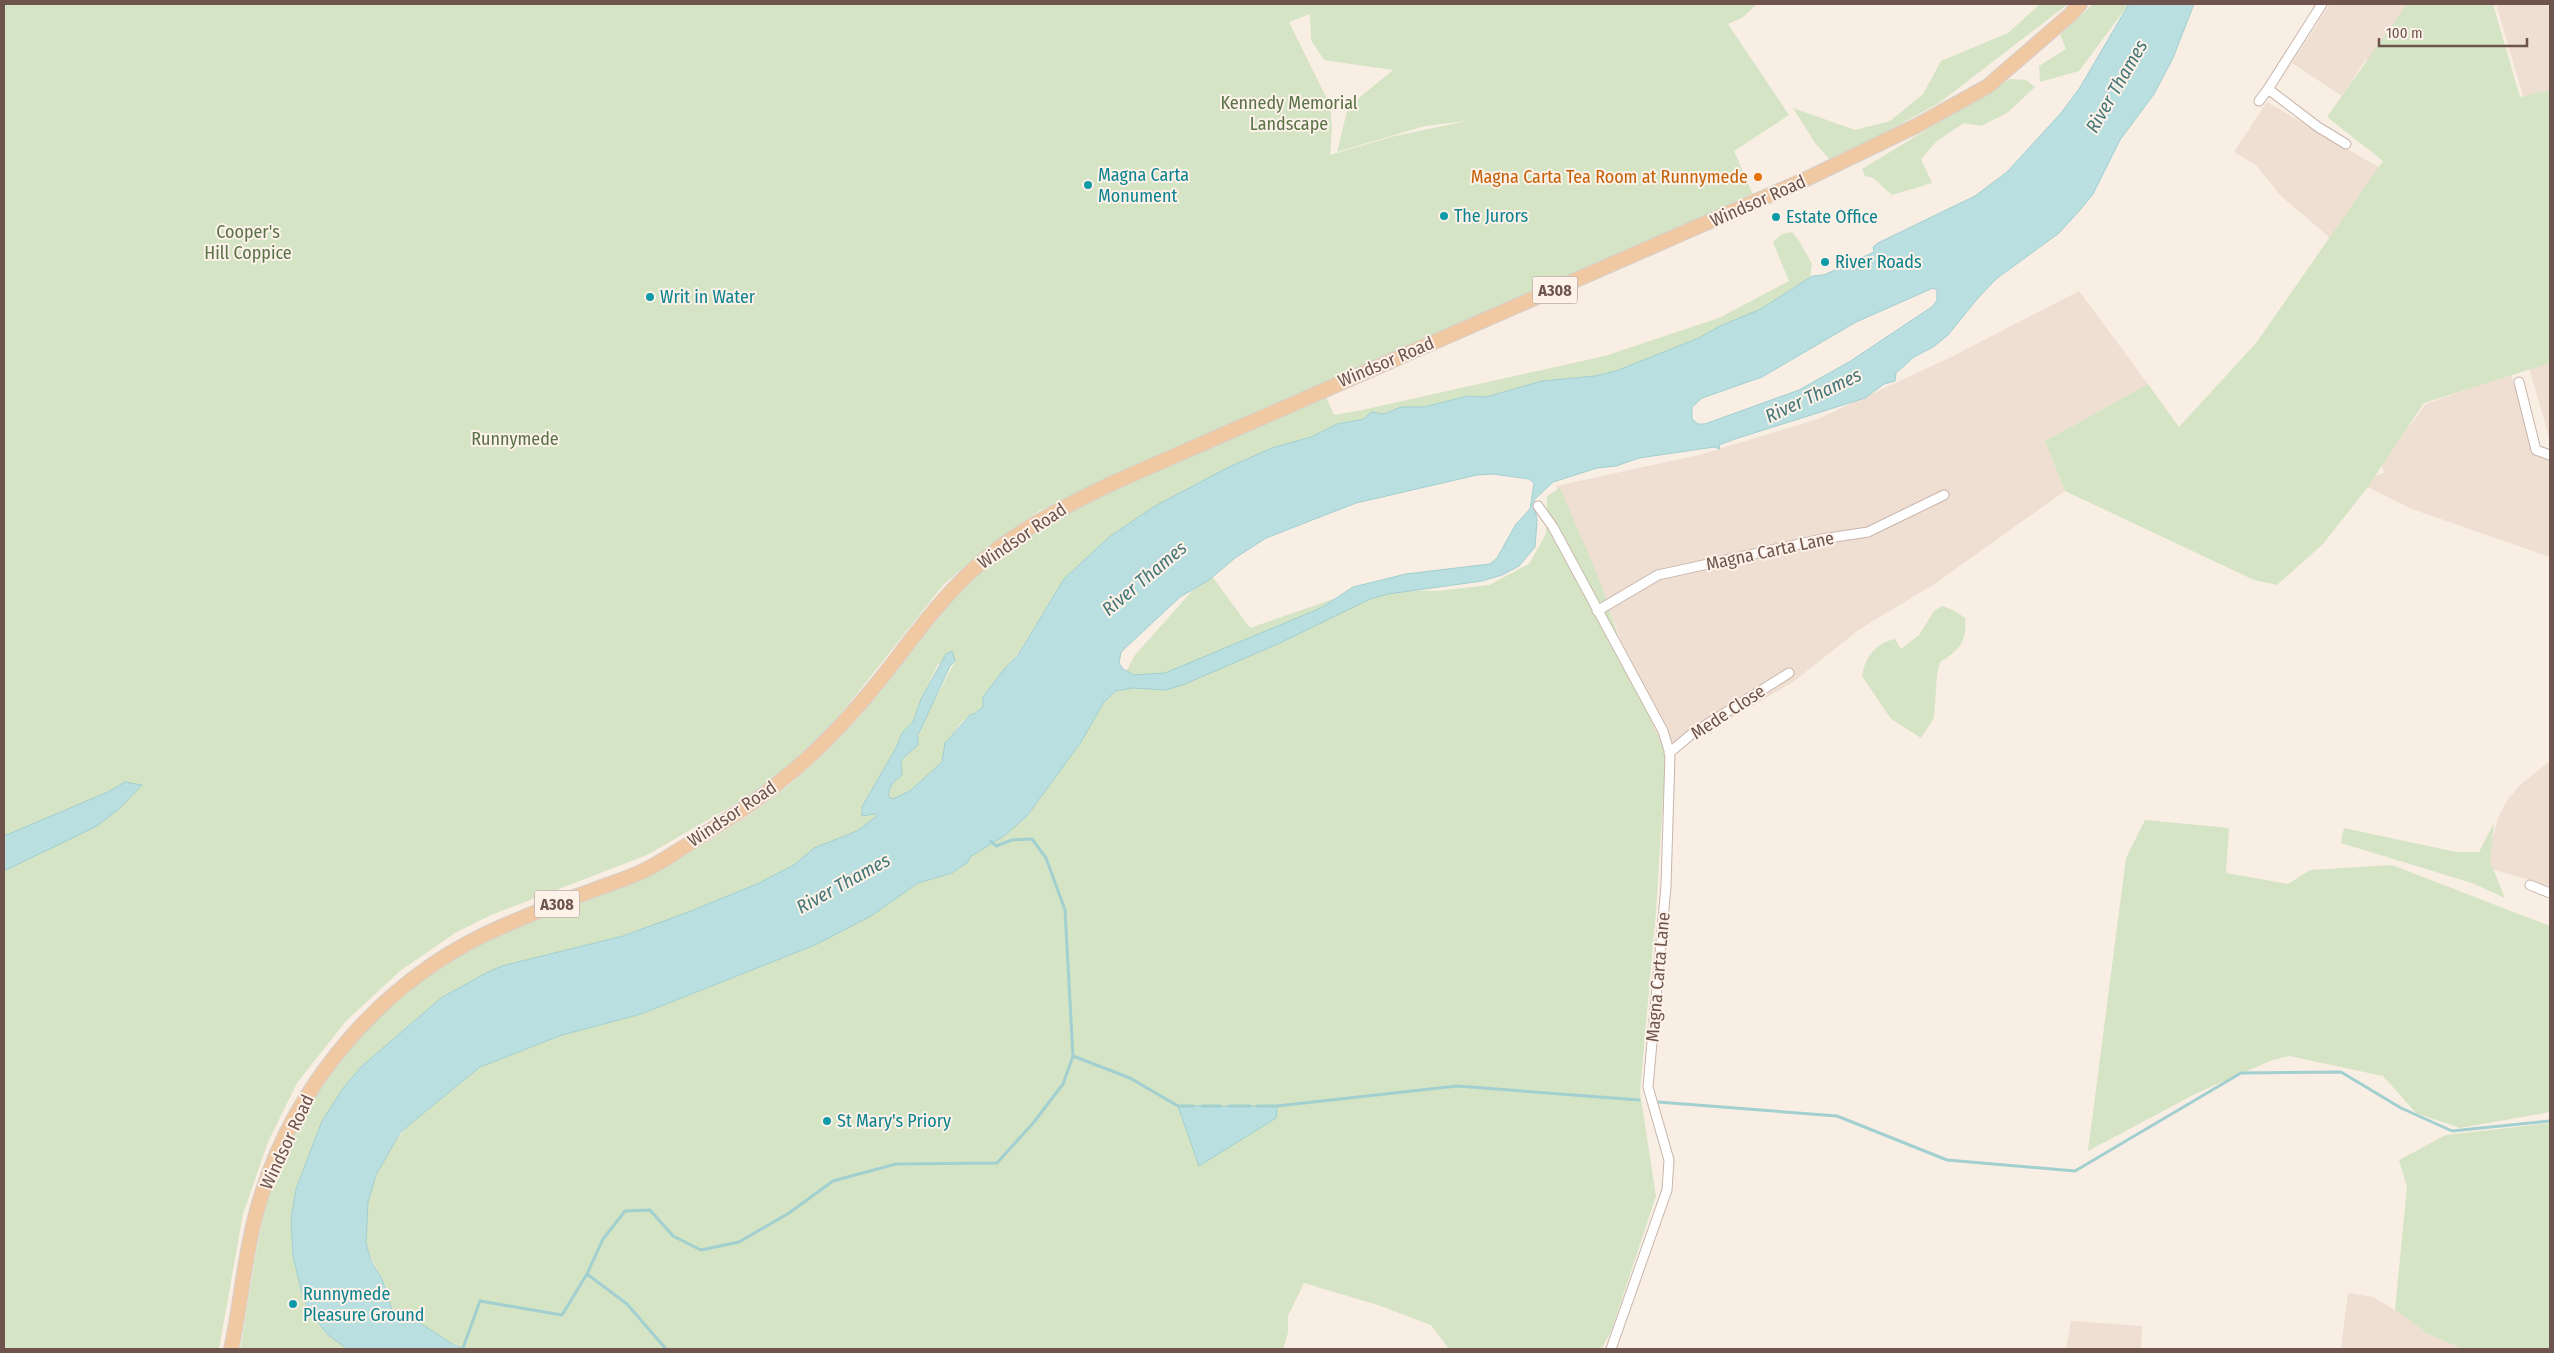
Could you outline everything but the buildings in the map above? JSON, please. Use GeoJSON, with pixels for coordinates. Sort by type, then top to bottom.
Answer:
{"type":"FeatureCollection","features":[{"type":"Feature","properties":{"kind":"main road","name":"Windsor Road"},"geometry":{"type":"LineString","coordinates":[[231,1349],[256,1216],[276,1158],[299,1110],[334,1055],[369,1017],[407,983],[454,949],[504,925],[647,870],[755,801],[808,759],[831,736],[865,698],[943,600],[975,567],[1008,541],[1061,508],[1115,482],[1804,180],[1918,125],[1988,86],[2070,15],[2080,4]]}},
{"type":"Feature","properties":{"kind":"street"},"geometry":{"type":"LineString","coordinates":[[2259,101],[2322,4]]}},
{"type":"Feature","properties":{"kind":"street"},"geometry":{"type":"LineString","coordinates":[[2268,89],[2318,127],[2346,144]]}},
{"type":"Feature","properties":{"kind":"street"},"geometry":{"type":"LineString","coordinates":[[2519,382],[2536,450],[2550,455]]}},
{"type":"Feature","properties":{"kind":"street","name":"Magna Carta Lane"},"geometry":{"type":"LineString","coordinates":[[1597,611],[1658,575],[1822,539],[1868,532],[1944,495]]}},
{"type":"Feature","properties":{"kind":"street","name":"Magna Carta Lane"},"geometry":{"type":"LineString","coordinates":[[1538,506],[1553,527],[1663,731],[1669,753],[1666,886],[1648,1087],[1669,1160],[1667,1190],[1611,1349]]}},
{"type":"Feature","properties":{"kind":"street","name":"Mede Close"},"geometry":{"type":"LineString","coordinates":[[1669,753],[1693,733],[1789,673]]}},
{"type":"Feature","properties":{"kind":"street"},"geometry":{"type":"LineString","coordinates":[[2530,885],[2550,893]]}},
{"type":"Feature","properties":{"kind":"shaded area"},"geometry":{"type":"Polygon","coordinates":[[[2330,4],[2439,4],[2391,76],[2366,59],[2342,96],[2292,63],[2330,4]]]}},
{"type":"Feature","properties":{"kind":"shaded area"},"geometry":{"type":"Polygon","coordinates":[[[2496,4],[2550,4],[2550,130],[2530,120],[2496,4]]]}},
{"type":"Feature","properties":{"kind":"shaded area"},"geometry":{"type":"Polygon","coordinates":[[[2267,102],[2385,171],[2330,238],[2280,195],[2256,165],[2234,152],[2267,102]]]}},
{"type":"Feature","properties":{"kind":"shaded area"},"geometry":{"type":"Polygon","coordinates":[[[2079,291],[2148,384],[2045,441],[2065,491],[1936,583],[1860,629],[1793,682],[1670,754],[1661,756],[1600,581],[1556,486],[1699,455],[1818,419],[1951,357],[2079,291]]]}},
{"type":"Feature","properties":{"kind":"shaded area"},"geometry":{"type":"Polygon","coordinates":[[[2550,361],[2550,440],[2529,368],[2550,361]]]}},
{"type":"Feature","properties":{"kind":"shaded area"},"geometry":{"type":"Polygon","coordinates":[[[2511,374],[2537,454],[2550,457],[2550,557],[2412,509],[2365,486],[2372,477],[2384,473],[2381,464],[2426,404],[2511,374]]]}},
{"type":"Feature","properties":{"kind":"shaded area"},"geometry":{"type":"Polygon","coordinates":[[[2550,761],[2550,886],[2485,867],[2498,818],[2506,802],[2520,785],[2550,761]]]}},
{"type":"Feature","properties":{"kind":"shaded area"},"geometry":{"type":"Polygon","coordinates":[[[2348,1293],[2373,1297],[2428,1334],[2463,1349],[2341,1349],[2348,1293]]]}},
{"type":"Feature","properties":{"kind":"shaded area"},"geometry":{"type":"Polygon","coordinates":[[[2071,1321],[2142,1326],[2141,1349],[2066,1349],[2071,1321]]]}},
{"type":"Feature","properties":{"kind":"green space","name":"Runnymede"},"geometry":{"type":"Polygon","coordinates":[[[4,4],[1757,4],[1742,18],[1728,24],[1789,115],[1734,151],[1754,197],[1039,511],[989,546],[944,584],[836,720],[789,765],[746,798],[647,855],[491,915],[455,933],[400,971],[346,1021],[297,1083],[268,1142],[243,1214],[219,1349],[4,1349],[4,4]],[[1310,14],[1289,22],[1330,105],[1332,129],[1330,155],[1395,136],[1467,121],[1425,126],[1337,152],[1348,107],[1393,70],[1324,60],[1311,40],[1310,14]]]}},
{"type":"Feature","properties":{"kind":"green space"},"geometry":{"type":"Polygon","coordinates":[[[2040,4],[2068,4],[1939,103],[1832,162],[1815,143],[1793,108],[1855,130],[1890,121],[1923,94],[1941,61],[2008,33],[2040,4]]]}},
{"type":"Feature","properties":{"kind":"green space"},"geometry":{"type":"Polygon","coordinates":[[[2093,4],[2129,4],[2079,71],[2040,82],[2039,66],[2066,49],[2060,35],[2093,4]]]}},
{"type":"Feature","properties":{"kind":"green space"},"geometry":{"type":"Polygon","coordinates":[[[2407,4],[2493,4],[2520,97],[2550,90],[2550,363],[2424,403],[2367,488],[2323,544],[2277,585],[2254,580],[2065,491],[2045,441],[2148,384],[2179,427],[2256,343],[2383,161],[2327,117],[2407,4]]]}},
{"type":"Feature","properties":{"kind":"green space"},"geometry":{"type":"Polygon","coordinates":[[[2010,79],[2026,80],[2035,87],[2007,113],[1981,126],[1964,123],[1937,141],[1921,159],[1932,183],[1892,195],[1873,178],[1865,176],[1862,169],[2010,79]]]}},
{"type":"Feature","properties":{"kind":"green space"},"geometry":{"type":"Polygon","coordinates":[[[1792,232],[1812,264],[1810,277],[1761,309],[1668,352],[1616,371],[1595,376],[1542,381],[1486,397],[1468,396],[1424,407],[1401,407],[1384,414],[1371,412],[1364,419],[1337,424],[1311,437],[1272,448],[1229,467],[1155,506],[1109,537],[1064,579],[1017,655],[983,697],[983,707],[963,721],[945,743],[945,755],[940,765],[910,791],[893,799],[888,797],[888,793],[892,784],[902,775],[901,760],[909,751],[915,748],[923,723],[955,661],[938,664],[921,699],[913,722],[902,733],[897,746],[862,807],[861,812],[867,816],[875,814],[877,816],[857,831],[814,848],[794,865],[757,884],[691,911],[623,936],[502,966],[441,998],[362,1066],[344,1087],[322,1121],[296,1189],[291,1219],[293,1256],[303,1297],[309,1310],[328,1335],[347,1349],[240,1349],[262,1224],[281,1164],[311,1101],[336,1063],[364,1029],[414,985],[469,948],[510,928],[680,858],[776,796],[847,731],[960,593],[992,562],[1011,547],[1053,520],[1097,497],[1326,397],[1334,415],[1362,410],[1605,356],[1719,318],[1789,281],[1773,242],[1782,234],[1792,232]]]}},
{"type":"Feature","properties":{"kind":"green space"},"geometry":{"type":"Polygon","coordinates":[[[1560,488],[1600,581],[1626,659],[1645,702],[1652,724],[1666,752],[1656,911],[1640,1092],[1656,1196],[1611,1332],[1601,1349],[1449,1349],[1431,1325],[1378,1305],[1304,1283],[1288,1316],[1288,1333],[1283,1349],[465,1349],[394,1316],[382,1279],[366,1245],[364,1230],[366,1213],[374,1180],[390,1150],[409,1125],[480,1067],[562,1035],[641,1014],[815,945],[871,916],[918,883],[953,873],[968,862],[970,857],[1027,816],[1104,702],[1116,691],[1135,655],[1209,572],[1250,628],[1362,589],[1437,591],[1489,585],[1529,564],[1546,534],[1547,496],[1560,488]]]}},
{"type":"Feature","properties":{"kind":"green space"},"geometry":{"type":"Polygon","coordinates":[[[1942,606],[1955,611],[1965,618],[1965,633],[1957,649],[1940,662],[1937,674],[1934,718],[1921,738],[1891,719],[1862,676],[1869,657],[1877,647],[1895,639],[1901,649],[1919,635],[1934,611],[1942,606]]]}},
{"type":"Feature","properties":{"kind":"green space"},"geometry":{"type":"Polygon","coordinates":[[[2145,820],[2229,828],[2226,873],[2288,884],[2310,870],[2392,865],[2550,926],[2550,1112],[2460,1128],[2416,1113],[2383,1076],[2289,1056],[2270,1061],[2197,1093],[2088,1151],[2126,858],[2145,820]]]}},
{"type":"Feature","properties":{"kind":"green space"},"geometry":{"type":"Polygon","coordinates":[[[2494,823],[2490,861],[2505,898],[2472,883],[2341,843],[2344,828],[2456,852],[2479,852],[2494,823]]]}},
{"type":"Feature","properties":{"kind":"green space"},"geometry":{"type":"Polygon","coordinates":[[[2550,1123],[2550,1349],[2463,1349],[2428,1334],[2395,1310],[2407,1187],[2399,1160],[2446,1135],[2550,1123]]]}},
{"type":"Feature","properties":{"kind":"water","name":"River Thames"},"geometry":{"type":"Polygon","coordinates":[[[2129,4],[2194,4],[2173,58],[2154,94],[2120,140],[2093,194],[2059,233],[1996,279],[1948,335],[1933,347],[1914,357],[1896,373],[1895,381],[1884,384],[1865,398],[1735,439],[1719,445],[1720,449],[1714,447],[1639,458],[1616,466],[1597,468],[1553,482],[1534,500],[1537,521],[1535,547],[1519,566],[1502,575],[1482,581],[1388,594],[1370,599],[1280,643],[1185,684],[1166,690],[1133,688],[1116,691],[1104,702],[1081,742],[1027,816],[1004,836],[970,857],[968,862],[952,873],[918,883],[871,916],[815,945],[641,1014],[562,1035],[480,1067],[400,1133],[376,1175],[368,1202],[366,1243],[371,1261],[382,1279],[394,1316],[405,1321],[411,1317],[454,1345],[465,1349],[347,1349],[328,1335],[309,1310],[303,1297],[293,1256],[291,1219],[296,1189],[322,1121],[344,1087],[362,1066],[441,998],[486,973],[502,966],[623,936],[691,911],[757,884],[794,865],[814,848],[857,831],[877,816],[875,814],[862,816],[862,807],[897,746],[902,733],[913,722],[921,699],[946,654],[952,651],[955,661],[950,666],[918,735],[918,745],[901,760],[902,775],[892,784],[889,790],[889,797],[893,799],[910,791],[942,762],[945,743],[971,714],[974,714],[983,707],[983,697],[1005,668],[1018,655],[1064,579],[1109,537],[1155,506],[1229,467],[1272,448],[1311,437],[1337,424],[1364,419],[1371,412],[1384,414],[1401,407],[1424,407],[1468,396],[1486,397],[1542,381],[1595,376],[1616,371],[1699,338],[1720,326],[1761,309],[1812,276],[1824,275],[1874,252],[1873,247],[1878,243],[1975,196],[2007,172],[2061,113],[2079,89],[2129,4]],[[1933,288],[1856,322],[1762,377],[1702,398],[1692,407],[1692,419],[1698,424],[1705,424],[1799,390],[1849,362],[1933,306],[1937,300],[1937,290],[1933,288]],[[1493,474],[1477,475],[1356,503],[1266,538],[1235,558],[1209,580],[1180,597],[1121,652],[1119,663],[1123,669],[1134,675],[1165,673],[1321,608],[1353,587],[1406,574],[1490,564],[1497,558],[1516,524],[1530,509],[1534,483],[1529,479],[1493,474]]]}},
{"type":"Feature","properties":{"kind":"water"},"geometry":{"type":"Polygon","coordinates":[[[125,782],[142,785],[119,809],[97,826],[4,871],[4,836],[108,792],[125,782]]]}},
{"type":"Feature","properties":{"kind":"water"},"geometry":{"type":"Polygon","coordinates":[[[1178,1106],[1277,1106],[1276,1118],[1199,1166],[1178,1106]]]}},
{"type":"Feature","properties":{"kind":"waterway"},"geometry":{"type":"LineString","coordinates":[[991,841],[996,846],[1012,840],[1032,839],[1046,858],[1065,910],[1073,1056],[1130,1078],[1178,1106],[1193,1106]]}},
{"type":"Feature","properties":{"kind":"waterway"},"geometry":{"type":"LineString","coordinates":[[463,1348],[480,1301],[562,1315],[587,1274],[603,1239],[625,1211],[650,1210],[673,1236],[701,1250],[739,1242],[789,1213],[833,1181],[896,1164],[997,1163],[1034,1122],[1063,1084],[1073,1056]]}},
{"type":"Feature","properties":{"kind":"waterway"},"geometry":{"type":"LineString","coordinates":[[1658,1102],[1837,1116],[1947,1160],[2075,1171],[2241,1073],[2341,1072],[2401,1108],[2452,1131],[2550,1121]]}},
{"type":"Feature","properties":{"kind":"waterway"},"geometry":{"type":"LineString","coordinates":[[1257,1106],[1277,1106],[1457,1086],[1639,1100]]}},
{"type":"Feature","properties":{"kind":"waterway"},"geometry":{"type":"LineString","coordinates":[[1202,1106],[1220,1106]]}},
{"type":"Feature","properties":{"kind":"waterway"},"geometry":{"type":"LineString","coordinates":[[1229,1106],[1250,1106]]}},
{"type":"Feature","properties":{"kind":"waterway"},"geometry":{"type":"LineString","coordinates":[[587,1274],[627,1304],[666,1349]]}},
{"type":"Feature","properties":{"kind":"place","name":"Magna Carta Tea Room at Runnymede"},"geometry":{"type":"Point","coordinates":[1758,177]}},
{"type":"Feature","properties":{"kind":"place","name":"Magna Carta Monument"},"geometry":{"type":"Point","coordinates":[1088,185]}},
{"type":"Feature","properties":{"kind":"place","name":"The Jurors"},"geometry":{"type":"Point","coordinates":[1444,216]}},
{"type":"Feature","properties":{"kind":"place","name":"Estate Office"},"geometry":{"type":"Point","coordinates":[1776,217]}},
{"type":"Feature","properties":{"kind":"place","name":"River Roads"},"geometry":{"type":"Point","coordinates":[1825,262]}},
{"type":"Feature","properties":{"kind":"place","name":"Writ in Water"},"geometry":{"type":"Point","coordinates":[650,297]}},
{"type":"Feature","properties":{"kind":"place","name":"St Mary's Priory"},"geometry":{"type":"Point","coordinates":[827,1121]}},
{"type":"Feature","properties":{"kind":"place","name":"Runnymede Pleasure Ground"},"geometry":{"type":"Point","coordinates":[293,1304]}},
{"type":"Feature","properties":{"kind":"park label","name":"Kennedy Memorial Landscape"},"geometry":{"type":"Point","coordinates":[1289,113]}},
{"type":"Feature","properties":{"kind":"park label","name":"Cooper's Hill Coppice"},"geometry":{"type":"Point","coordinates":[248,242]}}]}
